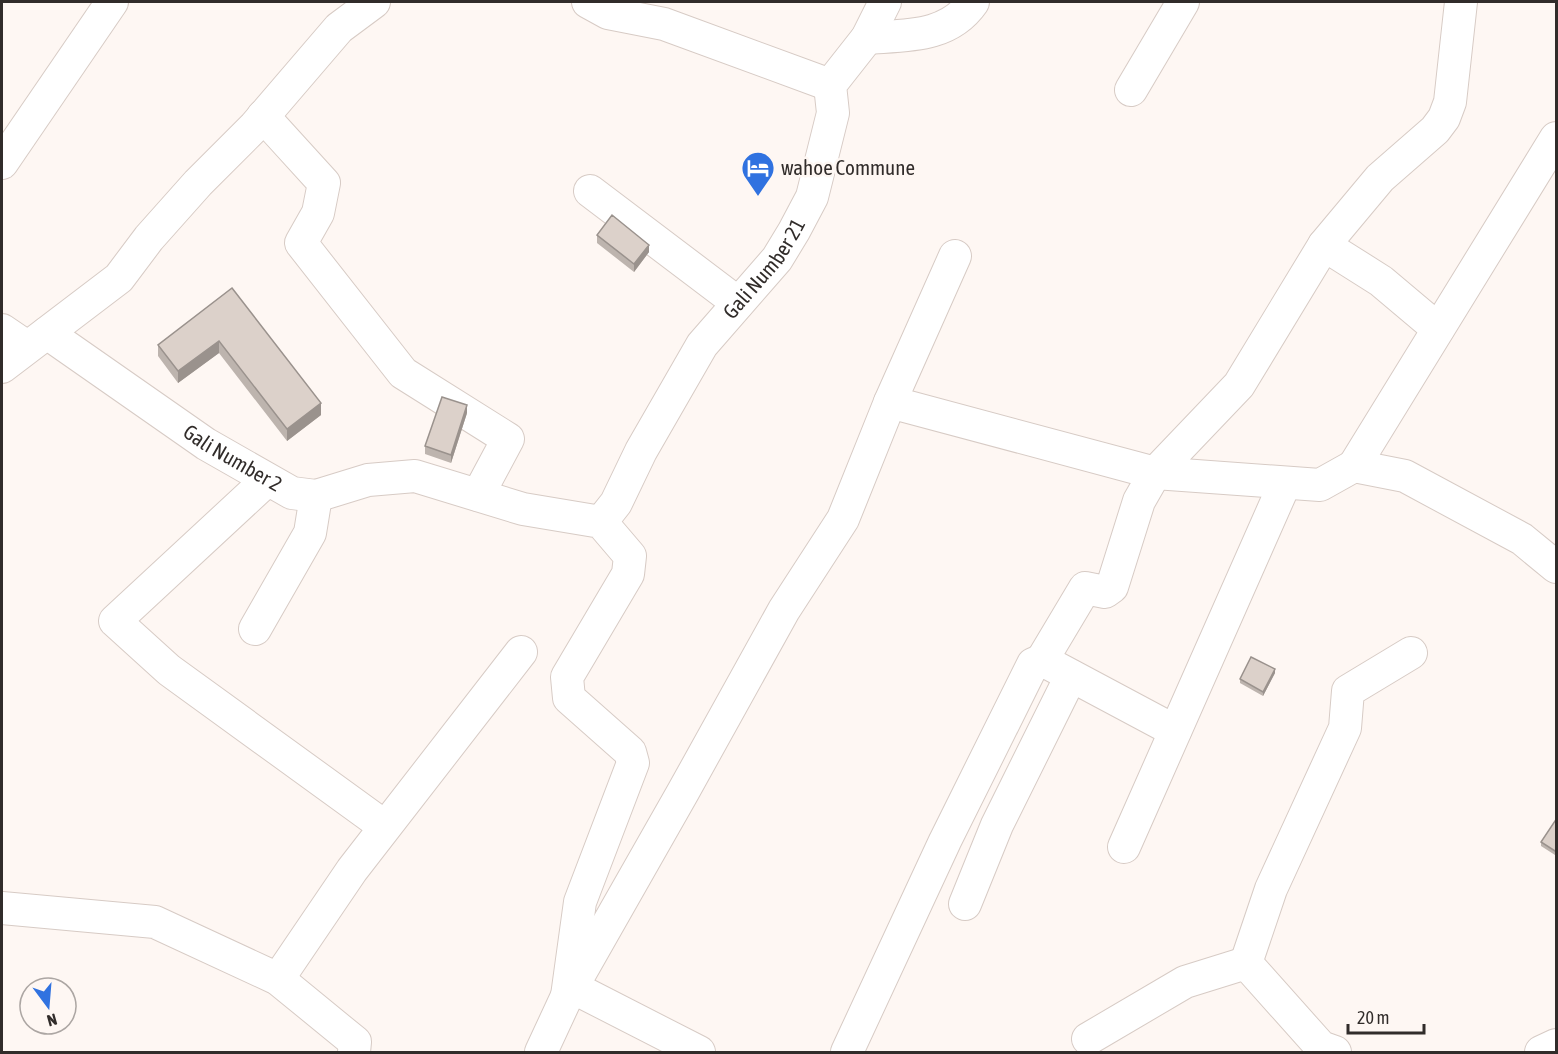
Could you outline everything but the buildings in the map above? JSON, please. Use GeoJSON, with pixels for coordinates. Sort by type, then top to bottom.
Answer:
{"type":"FeatureCollection","features":[{"type":"Feature","properties":{"kind":"street"},"geometry":{"type":"LineString","coordinates":[[2,163],[112,2]]}},
{"type":"Feature","properties":{"kind":"street"},"geometry":{"type":"LineString","coordinates":[[2,367],[118,278],[191,190],[263,116],[339,28],[374,2]]}},
{"type":"Feature","properties":{"kind":"street"},"geometry":{"type":"LineString","coordinates":[[588,2],[608,13],[664,24],[830,85],[867,38],[885,2]]}},
{"type":"Feature","properties":{"kind":"street"},"geometry":{"type":"LineString","coordinates":[[867,38],[934,32],[952,22],[973,2]]}},
{"type":"Feature","properties":{"kind":"street"},"geometry":{"type":"LineString","coordinates":[[1131,90],[1183,2]]}},
{"type":"Feature","properties":{"kind":"street"},"geometry":{"type":"LineString","coordinates":[[847,1053],[945,840],[1034,664],[1042,660],[1085,588],[1105,592],[1112,587],[1139,501],[1155,473],[1239,385],[1324,245],[1380,178],[1435,130],[1444,118],[1450,102],[1461,2]]}},
{"type":"Feature","properties":{"kind":"street","name":"Gali Number 21"},"geometry":{"type":"LineString","coordinates":[[601,522],[616,503],[641,451],[702,345],[777,259],[812,197],[833,113],[830,85]]}},
{"type":"Feature","properties":{"kind":"street"},"geometry":{"type":"LineString","coordinates":[[263,116],[324,183],[318,213],[301,243],[403,373],[508,439],[478,495]]}},
{"type":"Feature","properties":{"kind":"street"},"geometry":{"type":"LineString","coordinates":[[890,402],[1155,473],[1320,485],[1354,466],[1557,138]]}},
{"type":"Feature","properties":{"kind":"street"},"geometry":{"type":"LineString","coordinates":[[590,191],[738,303]]}},
{"type":"Feature","properties":{"kind":"street"},"geometry":{"type":"LineString","coordinates":[[1324,245],[1381,281],[1438,329]]}},
{"type":"Feature","properties":{"kind":"street"},"geometry":{"type":"LineString","coordinates":[[541,1053],[569,992],[684,792],[784,610],[843,519],[890,402],[955,256]]}},
{"type":"Feature","properties":{"kind":"street","name":"Gali Number 2"},"geometry":{"type":"LineString","coordinates":[[2,330],[37,340],[266,481],[292,494],[316,496],[368,480],[416,476],[524,509],[601,522]]}},
{"type":"Feature","properties":{"kind":"street"},"geometry":{"type":"LineString","coordinates":[[1354,466],[1405,476],[1522,539],[1557,567]]}},
{"type":"Feature","properties":{"kind":"street"},"geometry":{"type":"LineString","coordinates":[[266,481],[115,621],[169,670],[384,826]]}},
{"type":"Feature","properties":{"kind":"street"},"geometry":{"type":"LineString","coordinates":[[1124,847],[1285,483]]}},
{"type":"Feature","properties":{"kind":"street"},"geometry":{"type":"LineString","coordinates":[[255,629],[310,533],[316,496]]}},
{"type":"Feature","properties":{"kind":"street"},"geometry":{"type":"LineString","coordinates":[[569,992],[580,902],[633,764],[630,752],[569,698],[566,692],[567,677],[631,567],[630,556],[601,522]]}},
{"type":"Feature","properties":{"kind":"street"},"geometry":{"type":"LineString","coordinates":[[278,979],[384,826],[521,652]]}},
{"type":"Feature","properties":{"kind":"street"},"geometry":{"type":"LineString","coordinates":[[1246,963],[1271,889],[1345,728],[1348,691],[1411,653]]}},
{"type":"Feature","properties":{"kind":"street"},"geometry":{"type":"LineString","coordinates":[[1042,660],[1175,731]]}},
{"type":"Feature","properties":{"kind":"street"},"geometry":{"type":"LineString","coordinates":[[965,904],[997,825],[1071,676]]}},
{"type":"Feature","properties":{"kind":"street"},"geometry":{"type":"LineString","coordinates":[[2,909],[155,922],[278,979],[355,1042],[354,1053]]}},
{"type":"Feature","properties":{"kind":"street"},"geometry":{"type":"LineString","coordinates":[[1088,1039],[1185,982],[1246,963]]}},
{"type":"Feature","properties":{"kind":"street"},"geometry":{"type":"LineString","coordinates":[[1246,963],[1320,1047],[1335,1053]]}},
{"type":"Feature","properties":{"kind":"street"},"geometry":{"type":"LineString","coordinates":[[569,992],[699,1053]]}},
{"type":"Feature","properties":{"kind":"street"},"geometry":{"type":"LineString","coordinates":[[1541,1053],[1557,1045]]}},
{"type":"Feature","properties":{"kind":"place","name":"wahoe Commune"},"geometry":{"type":"Point","coordinates":[758,197]}}]}
